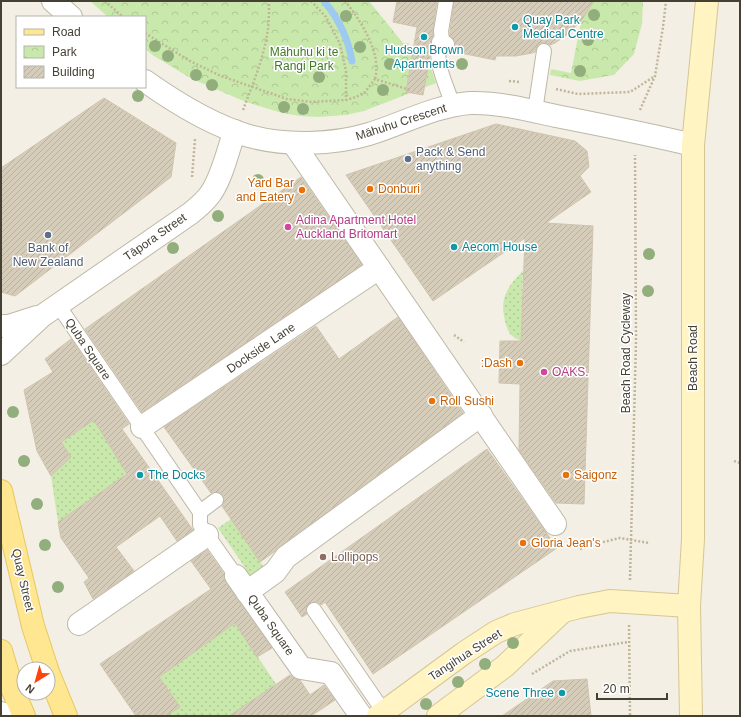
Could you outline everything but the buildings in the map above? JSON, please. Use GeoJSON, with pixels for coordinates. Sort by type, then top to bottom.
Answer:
{"type":"FeatureCollection","features":[{"type":"Feature","properties":{"kind":"main road","name":"Beach Road"},"geometry":{"type":"LineString","coordinates":[[691,716],[689,606],[693,539],[693,144],[706,1]]}},
{"type":"Feature","properties":{"kind":"main road","name":"Quay Street"},"geometry":{"type":"LineString","coordinates":[[1,491],[33,626],[44,661]]}},
{"type":"Feature","properties":{"kind":"main road","name":"Tangihua Street"},"geometry":{"type":"LineString","coordinates":[[381,714],[464,653],[496,632],[515,624],[579,607],[610,601],[689,606]]}},
{"type":"Feature","properties":{"kind":"main road","name":"Tangihua Street"},"geometry":{"type":"LineString","coordinates":[[438,716],[505,666],[562,612]]}},
{"type":"Feature","properties":{"kind":"main road"},"geometry":{"type":"LineString","coordinates":[[1,651],[12,688],[24,716]]}},
{"type":"Feature","properties":{"kind":"main road"},"geometry":{"type":"LineString","coordinates":[[56,692],[66,716]]}},
{"type":"Feature","properties":{"kind":"street"},"geometry":{"type":"LineString","coordinates":[[53,1],[70,16]]}},
{"type":"Feature","properties":{"kind":"street","name":"Māhuhu Crescent"},"geometry":{"type":"LineString","coordinates":[[146,82],[160,92],[198,114],[238,123],[250,136],[293,142],[333,141],[357,137],[384,129],[431,111],[470,103],[488,104],[535,111],[693,144]]}},
{"type":"Feature","properties":{"kind":"street","name":"Tāpora Street"},"geometry":{"type":"LineString","coordinates":[[1,354],[50,310],[191,213],[201,204],[210,194],[217,181],[238,123]]}},
{"type":"Feature","properties":{"kind":"street"},"geometry":{"type":"LineString","coordinates":[[293,142],[555,524]]}},
{"type":"Feature","properties":{"kind":"street","name":"Dockside Lane"},"geometry":{"type":"LineString","coordinates":[[142,427],[379,268]]}},
{"type":"Feature","properties":{"kind":"street","name":"Tāpora Street"},"geometry":{"type":"LineString","coordinates":[[1,326],[10,326],[50,310]]}},
{"type":"Feature","properties":{"kind":"street"},"geometry":{"type":"LineString","coordinates":[[242,584],[275,572],[286,557],[481,415]]}},
{"type":"Feature","properties":{"kind":"street"},"geometry":{"type":"LineString","coordinates":[[79,624],[207,535]]}},
{"type":"Feature","properties":{"kind":"street","name":"Quba Square"},"geometry":{"type":"LineString","coordinates":[[242,584],[301,668],[331,674],[361,716]]}},
{"type":"Feature","properties":{"kind":"street"},"geometry":{"type":"LineString","coordinates":[[1,713],[8,716]]}},
{"type":"Feature","properties":{"kind":"lane"},"geometry":{"type":"LineString","coordinates":[[446,1],[441,31],[443,43],[437,53],[438,64],[453,106]]}},
{"type":"Feature","properties":{"kind":"lane"},"geometry":{"type":"LineString","coordinates":[[535,111],[544,51]]}},
{"type":"Feature","properties":{"kind":"lane","name":"Quba Square"},"geometry":{"type":"LineString","coordinates":[[50,310],[142,427],[200,512],[200,525],[242,584]]}},
{"type":"Feature","properties":{"kind":"lane"},"geometry":{"type":"LineString","coordinates":[[200,512],[216,500]]}},
{"type":"Feature","properties":{"kind":"lane"},"geometry":{"type":"LineString","coordinates":[[314,610],[381,714]]}},
{"type":"Feature","properties":{"kind":"path"},"geometry":{"type":"LineString","coordinates":[[105,1],[122,16]]}},
{"type":"Feature","properties":{"kind":"path"},"geometry":{"type":"LineString","coordinates":[[238,123],[266,42],[270,1]]}},
{"type":"Feature","properties":{"kind":"path"},"geometry":{"type":"LineString","coordinates":[[311,1],[326,17],[340,44],[346,71],[346,100]]}},
{"type":"Feature","properties":{"kind":"path"},"geometry":{"type":"LineString","coordinates":[[146,35],[168,49],[221,76],[287,99],[300,101],[346,100],[365,92],[375,79],[377,71],[371,45],[363,29],[345,1]]}},
{"type":"Feature","properties":{"kind":"path"},"geometry":{"type":"LineString","coordinates":[[640,107],[655,76],[666,1]]}},
{"type":"Feature","properties":{"kind":"path"},"geometry":{"type":"LineString","coordinates":[[375,79],[410,90]]}},
{"type":"Feature","properties":{"kind":"path","name":"Beach Road Cycleway"},"geometry":{"type":"LineString","coordinates":[[631,558],[636,341],[635,149]]}},
{"type":"Feature","properties":{"kind":"path"},"geometry":{"type":"LineString","coordinates":[[734,461],[740,463]]}},
{"type":"Feature","properties":{"kind":"path"},"geometry":{"type":"LineString","coordinates":[[580,549],[620,538],[649,543]]}},
{"type":"Feature","properties":{"kind":"path"},"geometry":{"type":"LineString","coordinates":[[532,674],[570,651],[628,642],[630,716]]}},
{"type":"Feature","properties":{"kind":"green space","name":"Māhuhu ki te Rangi Park"},"geometry":{"type":"Polygon","coordinates":[[[90,1],[369,1],[403,43],[409,43],[408,46],[414,47],[412,58],[429,62],[436,83],[364,111],[346,115],[318,117],[282,113],[246,102],[192,79],[154,56],[146,50],[146,16],[107,16],[90,1]]]}},
{"type":"Feature","properties":{"kind":"green space"},"geometry":{"type":"Polygon","coordinates":[[[593,1],[643,1],[642,24],[634,54],[614,75],[580,81],[550,75],[551,69],[571,73],[581,21],[593,1]]]}},
{"type":"Feature","properties":{"kind":"green space"},"geometry":{"type":"Polygon","coordinates":[[[523,271],[521,341],[510,334],[508,330],[504,316],[503,303],[510,286],[523,271]]]}},
{"type":"Feature","properties":{"kind":"green space"},"geometry":{"type":"Polygon","coordinates":[[[94,420],[127,474],[58,522],[51,476],[70,457],[61,442],[94,420]]]}},
{"type":"Feature","properties":{"kind":"green space"},"geometry":{"type":"Polygon","coordinates":[[[231,519],[265,569],[249,581],[243,571],[246,569],[218,528],[231,519]]]}},
{"type":"Feature","properties":{"kind":"green space"},"geometry":{"type":"Polygon","coordinates":[[[235,623],[276,684],[229,716],[166,716],[180,707],[159,677],[235,623]]]}},
{"type":"Feature","properties":{"kind":"waterway"},"geometry":{"type":"LineString","coordinates":[[324,1],[342,29],[348,44],[352,61]]}},
{"type":"Feature","properties":{"kind":"place","name":"Quay Park Medical Centre"},"geometry":{"type":"Point","coordinates":[515,27]}},
{"type":"Feature","properties":{"kind":"place","name":"Hudson Brown Apartments"},"geometry":{"type":"Point","coordinates":[424,37]}},
{"type":"Feature","properties":{"kind":"place","name":"Pack & Send anything"},"geometry":{"type":"Point","coordinates":[408,159]}},
{"type":"Feature","properties":{"kind":"place","name":"Donburi"},"geometry":{"type":"Point","coordinates":[370,189]}},
{"type":"Feature","properties":{"kind":"place","name":"Yard Bar and Eatery"},"geometry":{"type":"Point","coordinates":[302,190]}},
{"type":"Feature","properties":{"kind":"place","name":"Adina Apartment Hotel Auckland Britomart"},"geometry":{"type":"Point","coordinates":[288,227]}},
{"type":"Feature","properties":{"kind":"place","name":"Bank of New Zealand"},"geometry":{"type":"Point","coordinates":[48,235]}},
{"type":"Feature","properties":{"kind":"place","name":"Aecom House"},"geometry":{"type":"Point","coordinates":[454,247]}},
{"type":"Feature","properties":{"kind":"place","name":":Dash"},"geometry":{"type":"Point","coordinates":[520,363]}},
{"type":"Feature","properties":{"kind":"place","name":"OAKS."},"geometry":{"type":"Point","coordinates":[544,372]}},
{"type":"Feature","properties":{"kind":"place","name":"Roll Sushi"},"geometry":{"type":"Point","coordinates":[432,401]}},
{"type":"Feature","properties":{"kind":"place","name":"The Docks"},"geometry":{"type":"Point","coordinates":[140,475]}},
{"type":"Feature","properties":{"kind":"place","name":"Saigonz"},"geometry":{"type":"Point","coordinates":[566,475]}},
{"type":"Feature","properties":{"kind":"place","name":"Gloria Jean's"},"geometry":{"type":"Point","coordinates":[523,543]}},
{"type":"Feature","properties":{"kind":"place","name":"Lollipops"},"geometry":{"type":"Point","coordinates":[323,557]}},
{"type":"Feature","properties":{"kind":"place","name":"Scene Three"},"geometry":{"type":"Point","coordinates":[562,693]}}]}
